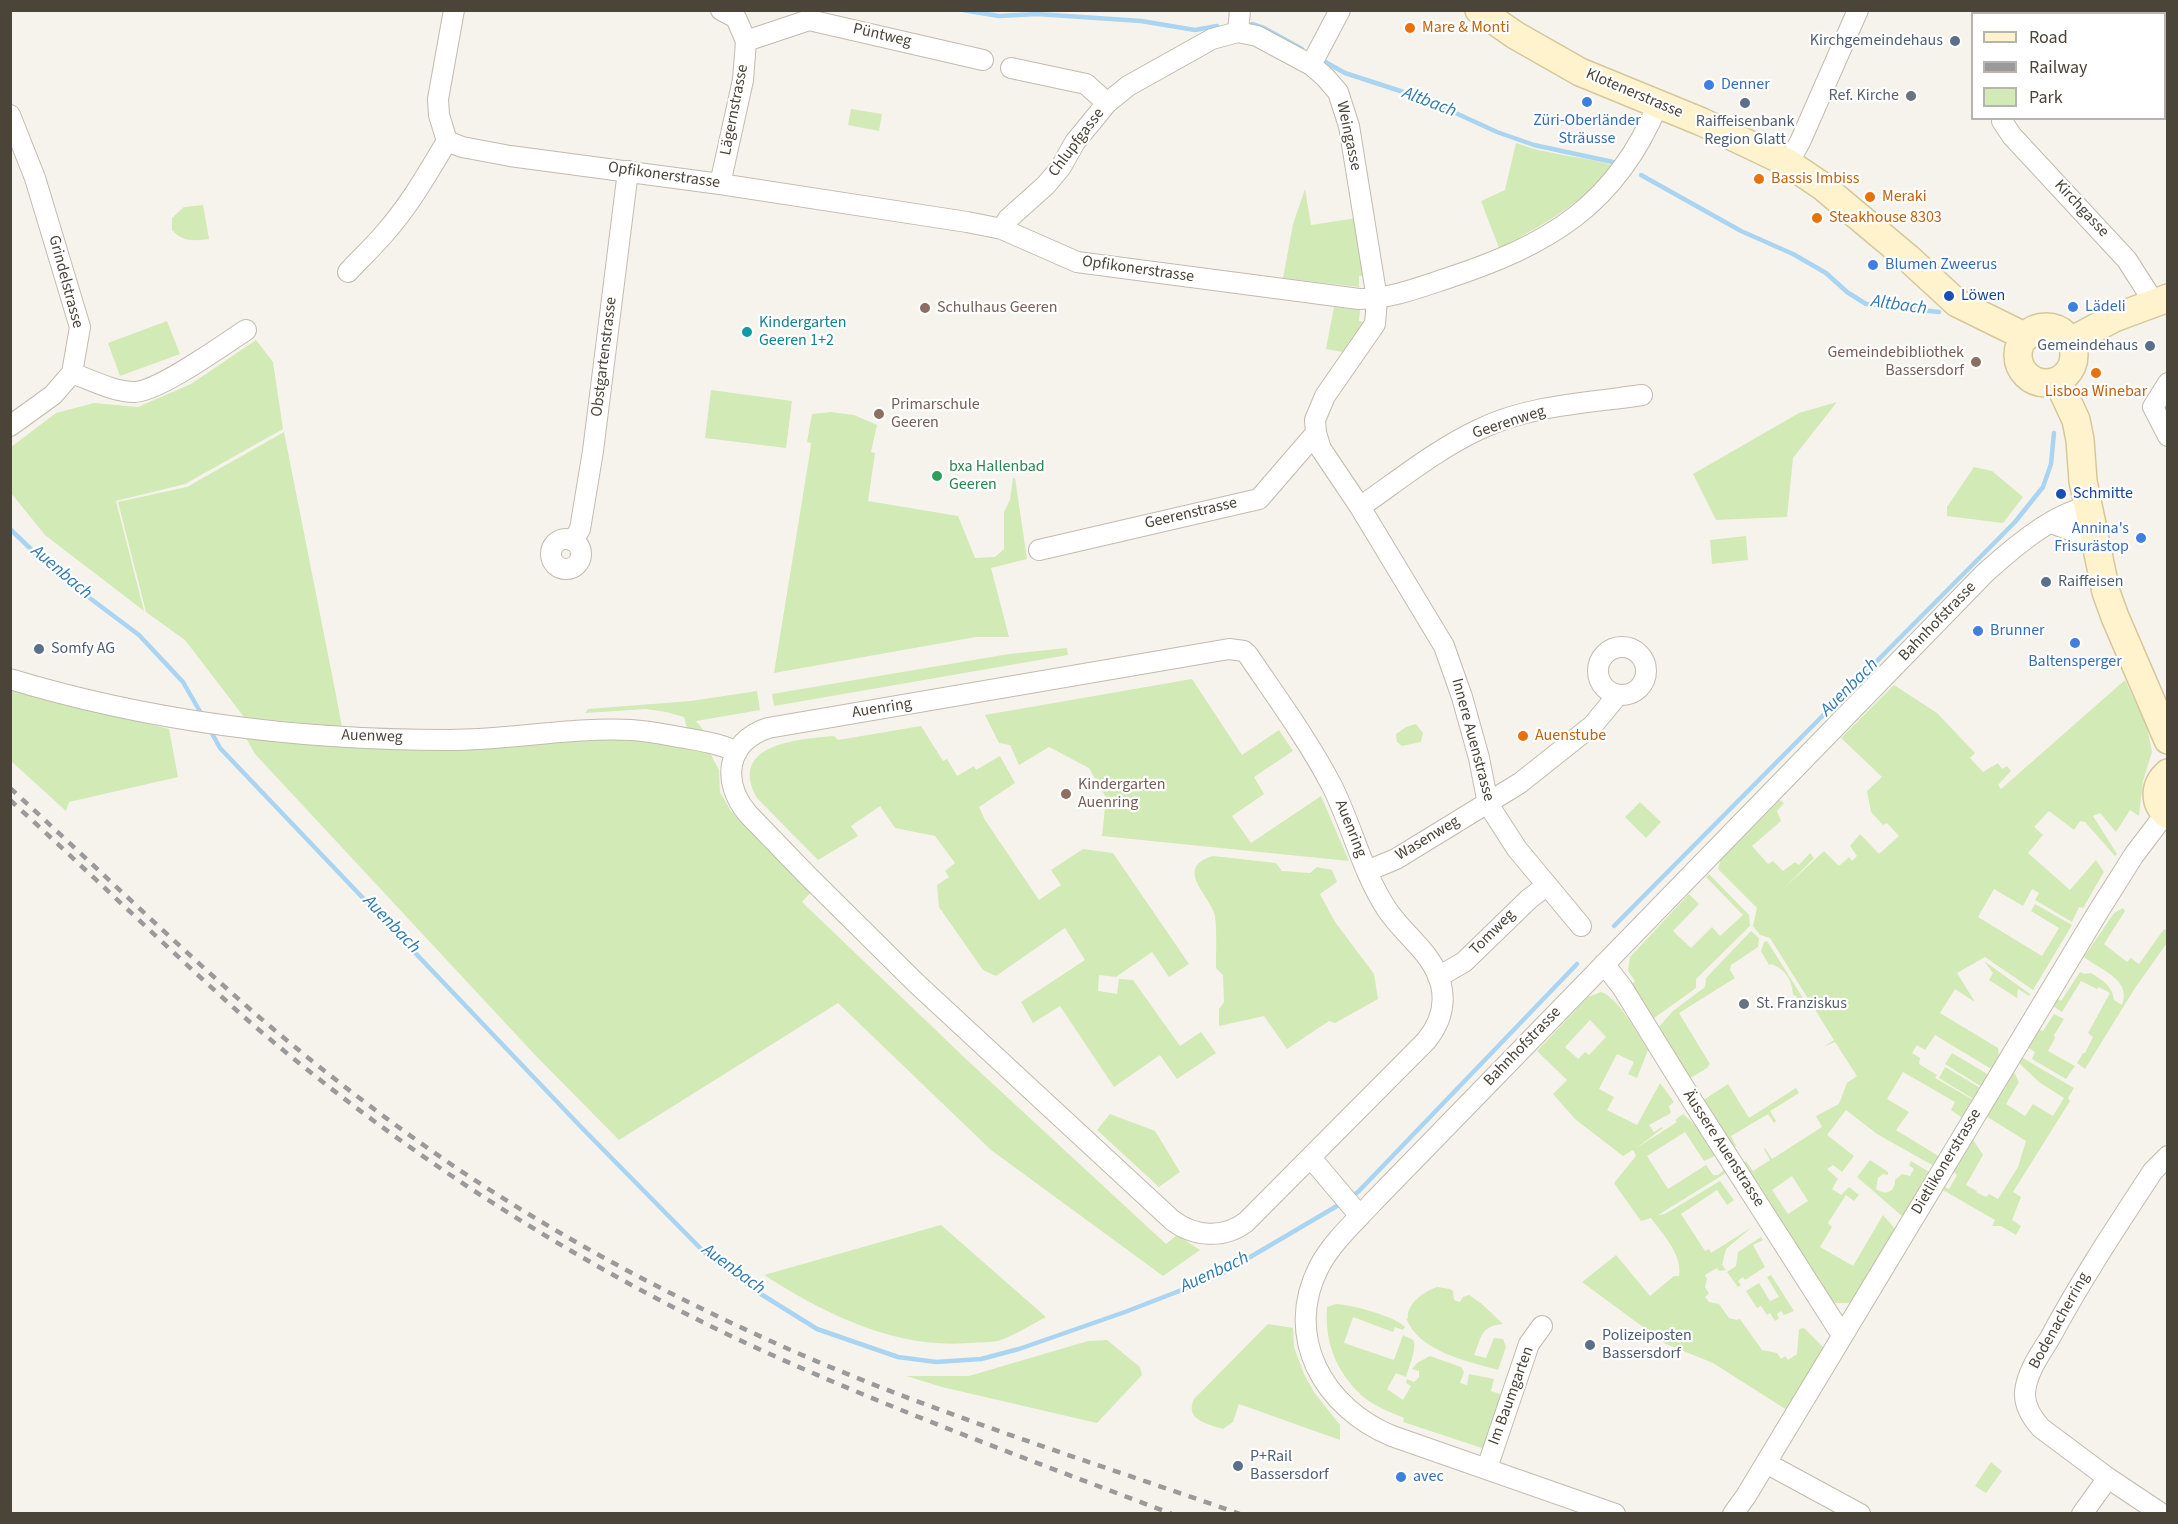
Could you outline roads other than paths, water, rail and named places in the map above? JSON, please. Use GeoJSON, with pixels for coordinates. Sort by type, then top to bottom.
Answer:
{"type":"FeatureCollection","features":[{"type":"Feature","properties":{"kind":"main road","name":"Klotenerstrasse"},"geometry":{"type":"LineString","coordinates":[[1479,10],[1515,35],[1580,72],[1702,122],[1788,163],[1822,186],[1930,277],[1957,303],[2026,337]]}},
{"type":"Feature","properties":{"kind":"main road"},"geometry":{"type":"LineString","coordinates":[[2071,341],[2114,318],[2159,301]]}},
{"type":"Feature","properties":{"kind":"main road"},"geometry":{"type":"LineString","coordinates":[[2049,328],[2065,334],[2071,341],[2074,358],[2072,367],[2058,381],[2043,383],[2026,375],[2019,360],[2021,344],[2032,331],[2049,328]]}},
{"type":"Feature","properties":{"kind":"main road"},"geometry":{"type":"LineString","coordinates":[[2058,381],[2076,420],[2083,481],[2106,592],[2168,740]]}},
{"type":"Feature","properties":{"kind":"main road"},"geometry":{"type":"LineString","coordinates":[[2166,814],[2160,807],[2156,792],[2158,784],[2168,773]]}},
{"type":"Feature","properties":{"kind":"street"},"geometry":{"type":"LineString","coordinates":[[348,272],[402,213],[447,141],[439,115],[438,99],[454,10]]}},
{"type":"Feature","properties":{"kind":"street","name":"Lägernstrasse"},"geometry":{"type":"LineString","coordinates":[[720,184],[742,80],[746,41],[736,18],[721,10]]}},
{"type":"Feature","properties":{"kind":"street"},"geometry":{"type":"LineString","coordinates":[[1238,32],[1240,10]]}},
{"type":"Feature","properties":{"kind":"street"},"geometry":{"type":"LineString","coordinates":[[1314,59],[1340,10]]}},
{"type":"Feature","properties":{"kind":"street"},"geometry":{"type":"LineString","coordinates":[[1788,163],[1800,142],[1858,10]]}},
{"type":"Feature","properties":{"kind":"street","name":"Püntweg"},"geometry":{"type":"LineString","coordinates":[[746,41],[809,20],[984,60]]}},
{"type":"Feature","properties":{"kind":"street","name":"Weingasse"},"geometry":{"type":"LineString","coordinates":[[1238,32],[1257,36],[1314,59],[1338,92],[1349,126],[1377,299]]}},
{"type":"Feature","properties":{"kind":"street","name":"Chlupfgasse"},"geometry":{"type":"LineString","coordinates":[[1002,229],[1008,219],[1046,185],[1075,142],[1107,103],[1128,86],[1212,39],[1238,32]]}},
{"type":"Feature","properties":{"kind":"street"},"geometry":{"type":"LineString","coordinates":[[1011,68],[1086,84],[1107,103]]}},
{"type":"Feature","properties":{"kind":"street","name":"Opfikonerstrasse"},"geometry":{"type":"LineString","coordinates":[[447,141],[462,147],[510,156],[720,184],[967,222],[1002,229],[1077,262],[1359,299],[1377,299],[1400,294],[1507,257],[1527,248],[1572,220],[1601,195],[1628,164],[1658,105]]}},
{"type":"Feature","properties":{"kind":"street","name":"Grindelstrasse"},"geometry":{"type":"LineString","coordinates":[[10,115],[35,178],[80,327],[72,373]]}},
{"type":"Feature","properties":{"kind":"street","name":"Kirchgasse"},"geometry":{"type":"LineString","coordinates":[[2002,121],[2012,136],[2127,260],[2148,293],[2159,301]]}},
{"type":"Feature","properties":{"kind":"street","name":"Obstgartenstrasse"},"geometry":{"type":"LineString","coordinates":[[573,541],[580,529],[593,451],[628,171]]}},
{"type":"Feature","properties":{"kind":"street","name":"Geerenstrasse"},"geometry":{"type":"LineString","coordinates":[[1039,550],[1259,499],[1316,433],[1315,420],[1325,396],[1375,324],[1377,299]]}},
{"type":"Feature","properties":{"kind":"street"},"geometry":{"type":"LineString","coordinates":[[10,426],[52,395],[72,373],[118,389],[142,391],[159,384],[246,330]]}},
{"type":"Feature","properties":{"kind":"street"},"geometry":{"type":"LineString","coordinates":[[2168,383],[2153,407],[2168,436]]}},
{"type":"Feature","properties":{"kind":"street","name":"Geerenweg"},"geometry":{"type":"LineString","coordinates":[[1360,507],[1452,444],[1481,428],[1520,415],[1552,408],[1642,395]]}},
{"type":"Feature","properties":{"kind":"street"},"geometry":{"type":"LineString","coordinates":[[1316,433],[1321,449],[1360,507]]}},
{"type":"Feature","properties":{"kind":"street","name":"Innere Auenstrasse"},"geometry":{"type":"LineString","coordinates":[[1360,507],[1444,646],[1465,707],[1479,758],[1488,804],[1517,849],[1581,926]]}},
{"type":"Feature","properties":{"kind":"street","name":"Bahnhofstrasse"},"geometry":{"type":"LineString","coordinates":[[1615,1514],[1392,1436],[1367,1424],[1338,1401],[1318,1371],[1308,1340],[1307,1316],[1314,1277],[1351,1204],[1604,964],[1985,573],[2006,554],[2051,523],[2072,510],[2088,507]]}},
{"type":"Feature","properties":{"kind":"street"},"geometry":{"type":"LineString","coordinates":[[2051,523],[2094,539]]}},
{"type":"Feature","properties":{"kind":"street","name":"Auenring"},"geometry":{"type":"LineString","coordinates":[[1237,649],[1244,651],[1317,759],[1339,800],[1367,871],[1385,907],[1428,957],[1438,977],[1442,994],[1442,1009],[1431,1034],[1246,1222],[1236,1229],[1221,1233],[1190,1230],[1178,1224],[917,984],[748,814],[740,805],[731,783],[731,766],[737,752],[748,738],[768,728],[1237,649]]}},
{"type":"Feature","properties":{"kind":"street","name":"Auenweg"},"geometry":{"type":"LineString","coordinates":[[10,679],[110,706],[188,721],[346,737],[451,740],[629,730],[706,742],[737,752]]}},
{"type":"Feature","properties":{"kind":"street","name":"Wasenweg"},"geometry":{"type":"LineString","coordinates":[[1367,871],[1396,859],[1520,783],[1593,725],[1617,696]]}},
{"type":"Feature","properties":{"kind":"street","name":"Dietlikonerstrasse"},"geometry":{"type":"LineString","coordinates":[[1733,1514],[2093,921],[2134,855],[2166,814]]}},
{"type":"Feature","properties":{"kind":"street","name":"Tomweg"},"geometry":{"type":"LineString","coordinates":[[1438,977],[1464,963],[1529,898],[1546,886]]}},
{"type":"Feature","properties":{"kind":"street","name":"Äussere Auenstrasse"},"geometry":{"type":"LineString","coordinates":[[1604,964],[1622,987],[1842,1335]]}},
{"type":"Feature","properties":{"kind":"street","name":"Bodenacherring"},"geometry":{"type":"LineString","coordinates":[[2162,1514],[2108,1478],[2041,1428],[2032,1418],[2025,1390],[2037,1360],[2078,1286],[2153,1171],[2168,1156]]}},
{"type":"Feature","properties":{"kind":"street"},"geometry":{"type":"LineString","coordinates":[[1311,1158],[1351,1204]]}},
{"type":"Feature","properties":{"kind":"street","name":"Im Baumgarten"},"geometry":{"type":"LineString","coordinates":[[1487,1468],[1529,1344],[1542,1326]]}},
{"type":"Feature","properties":{"kind":"street"},"geometry":{"type":"LineString","coordinates":[[1766,1463],[1860,1514]]}},
{"type":"Feature","properties":{"kind":"street"},"geometry":{"type":"LineString","coordinates":[[2082,1514],[2108,1478]]}},
{"type":"Feature","properties":{"kind":"waterway","name":"Altbach"},"geometry":{"type":"LineString","coordinates":[[963,10],[999,16],[1037,14],[1141,21],[1195,30],[1217,26]]}},
{"type":"Feature","properties":{"kind":"waterway","name":"Altbach"},"geometry":{"type":"LineString","coordinates":[[1252,24],[1302,49]]}},
{"type":"Feature","properties":{"kind":"waterway","name":"Altbach"},"geometry":{"type":"LineString","coordinates":[[1320,59],[1345,73],[1425,99],[1497,132],[1534,145],[1613,162]]}},
{"type":"Feature","properties":{"kind":"waterway","name":"Altbach"},"geometry":{"type":"LineString","coordinates":[[1641,175],[1741,231],[1793,254],[1826,273],[1847,292],[1866,304],[1939,312]]}},
{"type":"Feature","properties":{"kind":"waterway","name":"Auenbach"},"geometry":{"type":"LineString","coordinates":[[1614,926],[2015,522],[2043,487],[2051,464],[2054,433]]}},
{"type":"Feature","properties":{"kind":"waterway","name":"Auenbach"},"geometry":{"type":"LineString","coordinates":[[10,529],[55,572],[139,635],[183,682],[202,715]]}},
{"type":"Feature","properties":{"kind":"waterway","name":"Auenbach"},"geometry":{"type":"LineString","coordinates":[[209,728],[220,748],[582,1128],[707,1255],[756,1291],[817,1329],[898,1357],[936,1362],[981,1359],[1019,1349],[1125,1312],[1218,1276],[1342,1203]]}},
{"type":"Feature","properties":{"kind":"waterway","name":"Auenbach"},"geometry":{"type":"LineString","coordinates":[[1351,1197],[1577,964]]}},
{"type":"Feature","properties":{"kind":"railway"},"geometry":{"type":"LineString","coordinates":[[10,788],[220,983],[301,1052],[378,1112],[458,1169],[546,1224],[682,1299],[823,1364],[978,1424],[1240,1514]]}},
{"type":"Feature","properties":{"kind":"railway"},"geometry":{"type":"LineString","coordinates":[[10,800],[244,1017],[330,1088],[451,1175],[579,1256],[714,1328],[800,1367],[905,1412],[1172,1514]]}},
{"type":"Feature","properties":{"kind":"place","name":"Mare & Monti"},"geometry":{"type":"Point","coordinates":[1410,28]}},
{"type":"Feature","properties":{"kind":"place","name":"Kirchgemeindehaus"},"geometry":{"type":"Point","coordinates":[1955,41]}},
{"type":"Feature","properties":{"kind":"place","name":"Denner"},"geometry":{"type":"Point","coordinates":[1709,85]}},
{"type":"Feature","properties":{"kind":"place","name":"Ref. Kirche"},"geometry":{"type":"Point","coordinates":[1911,96]}},
{"type":"Feature","properties":{"kind":"place","name":"Züri-Oberländer Sträusse"},"geometry":{"type":"Point","coordinates":[1587,102]}},
{"type":"Feature","properties":{"kind":"place","name":"Raiffeisenbank Region Glatt"},"geometry":{"type":"Point","coordinates":[1745,103]}},
{"type":"Feature","properties":{"kind":"place","name":"Bassis Imbiss"},"geometry":{"type":"Point","coordinates":[1759,179]}},
{"type":"Feature","properties":{"kind":"place","name":"Meraki"},"geometry":{"type":"Point","coordinates":[1870,197]}},
{"type":"Feature","properties":{"kind":"place","name":"Steakhouse 8303"},"geometry":{"type":"Point","coordinates":[1817,218]}},
{"type":"Feature","properties":{"kind":"place","name":"Blumen Zweerus"},"geometry":{"type":"Point","coordinates":[1873,265]}},
{"type":"Feature","properties":{"kind":"place","name":"Löwen"},"geometry":{"type":"Point","coordinates":[1949,296]}},
{"type":"Feature","properties":{"kind":"place","name":"Lädeli"},"geometry":{"type":"Point","coordinates":[2073,307]}},
{"type":"Feature","properties":{"kind":"place","name":"Schulhaus Geeren"},"geometry":{"type":"Point","coordinates":[925,308]}},
{"type":"Feature","properties":{"kind":"place","name":"Kindergarten Geeren 1+2"},"geometry":{"type":"Point","coordinates":[747,332]}},
{"type":"Feature","properties":{"kind":"place","name":"Gemeindehaus"},"geometry":{"type":"Point","coordinates":[2150,346]}},
{"type":"Feature","properties":{"kind":"place","name":"Gemeindebibliothek Bassersdorf"},"geometry":{"type":"Point","coordinates":[1976,362]}},
{"type":"Feature","properties":{"kind":"place","name":"Lisboa Winebar"},"geometry":{"type":"Point","coordinates":[2096,373]}},
{"type":"Feature","properties":{"kind":"place","name":"Primarschule Geeren"},"geometry":{"type":"Point","coordinates":[879,414]}},
{"type":"Feature","properties":{"kind":"place","name":"bxa Hallenbad Geeren"},"geometry":{"type":"Point","coordinates":[937,476]}},
{"type":"Feature","properties":{"kind":"place","name":"Schmitte"},"geometry":{"type":"Point","coordinates":[2061,494]}},
{"type":"Feature","properties":{"kind":"place","name":"Annina's Frisurästop"},"geometry":{"type":"Point","coordinates":[2141,538]}},
{"type":"Feature","properties":{"kind":"place","name":"Raiffeisen"},"geometry":{"type":"Point","coordinates":[2046,582]}},
{"type":"Feature","properties":{"kind":"place","name":"Brunner"},"geometry":{"type":"Point","coordinates":[1978,631]}},
{"type":"Feature","properties":{"kind":"place","name":"Baltensperger"},"geometry":{"type":"Point","coordinates":[2075,643]}},
{"type":"Feature","properties":{"kind":"place","name":"Somfy AG"},"geometry":{"type":"Point","coordinates":[39,649]}},
{"type":"Feature","properties":{"kind":"place","name":"Auenstube"},"geometry":{"type":"Point","coordinates":[1523,736]}},
{"type":"Feature","properties":{"kind":"place","name":"Kindergarten Auenring"},"geometry":{"type":"Point","coordinates":[1066,794]}},
{"type":"Feature","properties":{"kind":"place","name":"St. Franziskus"},"geometry":{"type":"Point","coordinates":[1744,1004]}},
{"type":"Feature","properties":{"kind":"place","name":"Polizeiposten Bassersdorf"},"geometry":{"type":"Point","coordinates":[1590,1345]}},
{"type":"Feature","properties":{"kind":"place","name":"P+Rail Bassersdorf"},"geometry":{"type":"Point","coordinates":[1238,1466]}},
{"type":"Feature","properties":{"kind":"place","name":"avec"},"geometry":{"type":"Point","coordinates":[1401,1477]}}]}
